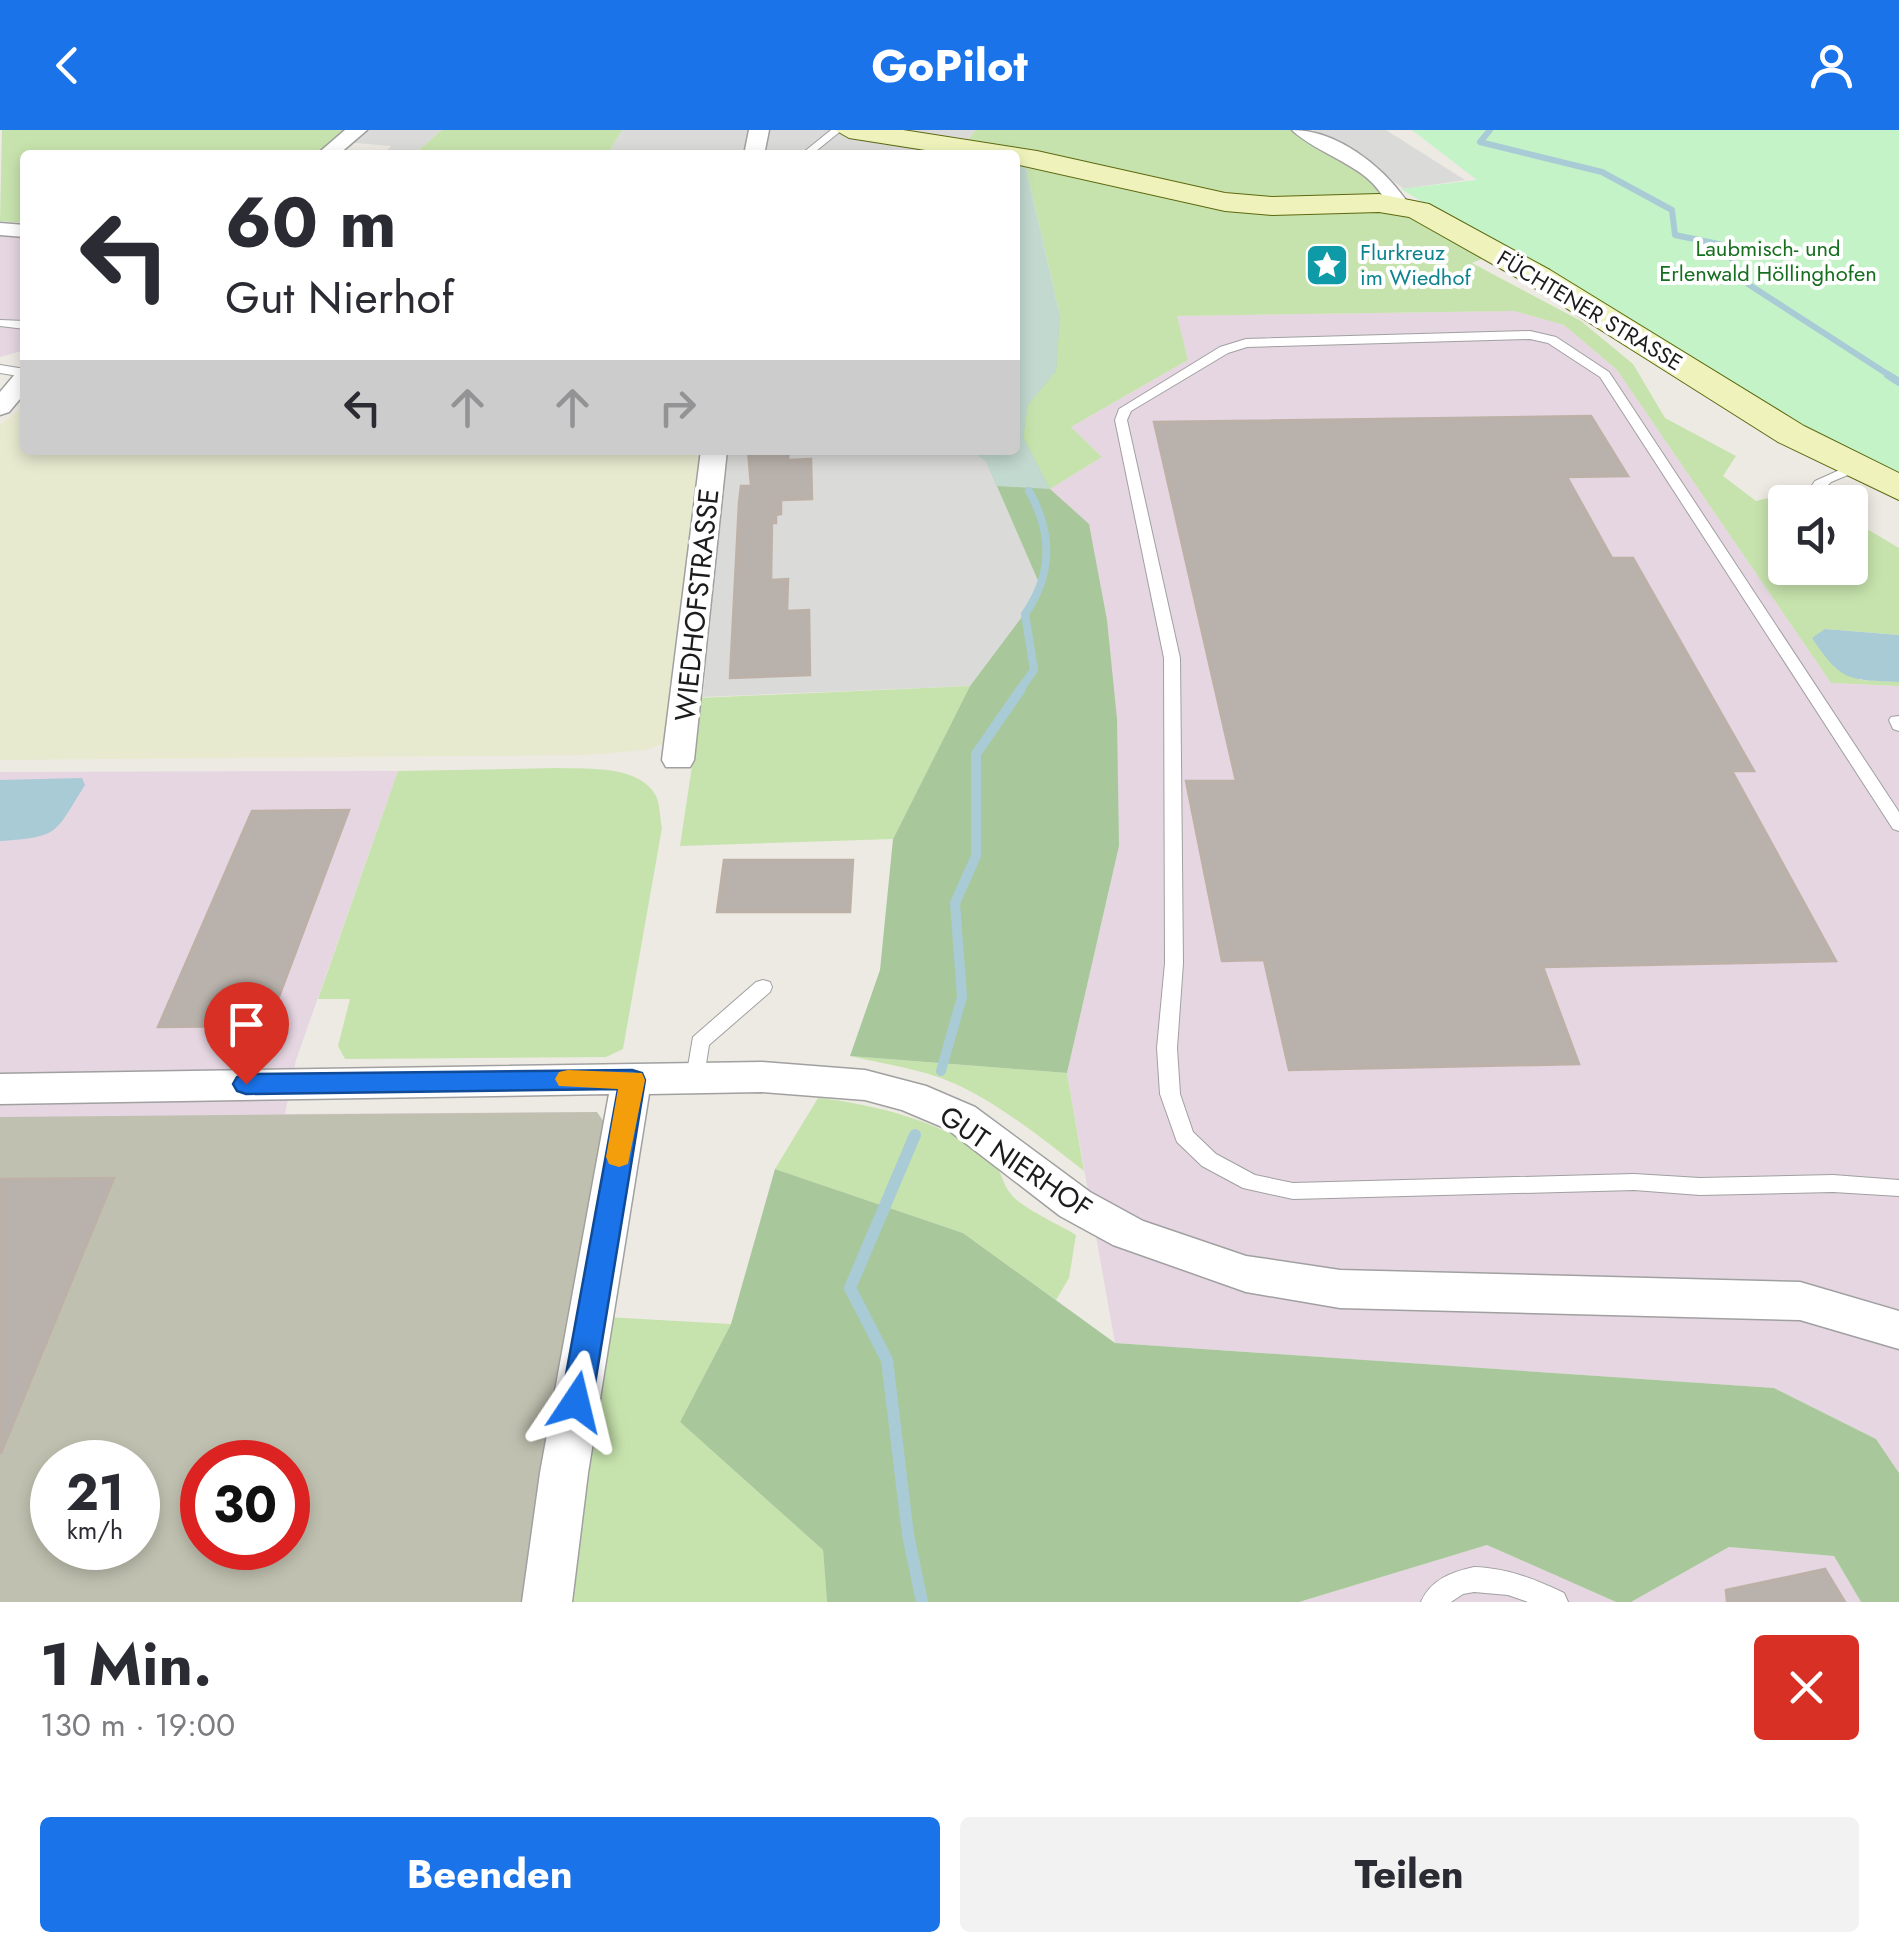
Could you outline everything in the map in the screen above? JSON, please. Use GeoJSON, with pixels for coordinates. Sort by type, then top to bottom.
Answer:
{"type":"FeatureCollection","features":[{"type":"Feature","properties":{"kind":"street"},"geometry":{"type":"LineString","coordinates":[[332,150],[357,130]]}},
{"type":"Feature","properties":{"kind":"street","name":"FÜCHTENER STRASSE"},"geometry":{"type":"LineString","coordinates":[[848,130],[978,150]]}},
{"type":"Feature","properties":{"kind":"street"},"geometry":{"type":"LineString","coordinates":[[1302,130],[1390,190],[1396,200],[1394,204]]}},
{"type":"Feature","properties":{"kind":"street","name":"FÜCHTENER STRASSE"},"geometry":{"type":"LineString","coordinates":[[1020,156],[1225,202],[1272,206],[1394,204],[1426,214],[1539,277],[1760,416],[1899,488]]}},
{"type":"Feature","properties":{"kind":"street"},"geometry":{"type":"LineString","coordinates":[[0,406],[20,381]]}},
{"type":"Feature","properties":{"kind":"street","name":"WIEDHOFSTRASSE"},"geometry":{"type":"LineString","coordinates":[[678,760],[713,455]]}},
{"type":"Feature","properties":{"kind":"street","name":"GUT NIERHOF"},"geometry":{"type":"LineString","coordinates":[[0,1088],[696,1078],[809,1079],[864,1085],[912,1097],[961,1118],[1010,1152],[1048,1186],[1128,1233],[1246,1274],[1340,1289],[1800,1301],[1899,1330]]}},
{"type":"Feature","properties":{"kind":"street"},"geometry":{"type":"LineString","coordinates":[[548,1602],[564,1473],[632,1080]]}},
{"type":"Feature","properties":{"kind":"lane"},"geometry":{"type":"LineString","coordinates":[[810,150],[836,130]]}},
{"type":"Feature","properties":{"kind":"lane"},"geometry":{"type":"LineString","coordinates":[[1899,824],[1605,376],[1552,340],[1530,335],[1246,343],[1224,350],[1125,409],[1121,420],[1172,658],[1174,963],[1167,1048],[1170,1094],[1184,1136],[1209,1160],[1250,1182],[1293,1192],[1634,1182],[1675,1188],[1866,1184],[1899,1188]]}},
{"type":"Feature","properties":{"kind":"lane"},"geometry":{"type":"LineString","coordinates":[[1819,485],[1854,466]]}},
{"type":"Feature","properties":{"kind":"lane"},"geometry":{"type":"LineString","coordinates":[[696,1078],[700,1042],[764,987]]}},
{"type":"Feature","properties":{"kind":"lane"},"geometry":{"type":"LineString","coordinates":[[1434,1602],[1448,1585],[1466,1579],[1534,1591],[1556,1602]]}},
{"type":"Feature","properties":{"kind":"shaded area"},"geometry":{"type":"Polygon","coordinates":[[[346,130],[442,130],[419,150],[387,150],[391,146],[332,141],[346,130]]]}},
{"type":"Feature","properties":{"kind":"shaded area"},"geometry":{"type":"Polygon","coordinates":[[[622,130],[976,130],[959,149],[925,144],[918,150],[610,150],[622,130]]]}},
{"type":"Feature","properties":{"kind":"shaded area"},"geometry":{"type":"Polygon","coordinates":[[[1313,130],[1386,130],[1465,180],[1404,189],[1349,149],[1313,130]]]}},
{"type":"Feature","properties":{"kind":"shaded area"},"geometry":{"type":"Polygon","coordinates":[[[1020,159],[1024,159],[1060,316],[1056,371],[1028,405],[1023,437],[1050,489],[997,486],[986,461],[978,455],[1020,455],[1020,159]]]}},
{"type":"Feature","properties":{"kind":"shaded area"},"geometry":{"type":"Polygon","coordinates":[[[0,231],[20,233],[20,351],[0,357],[0,231]]]}},
{"type":"Feature","properties":{"kind":"shaded area"},"geometry":{"type":"Polygon","coordinates":[[[1514,311],[1564,325],[1617,370],[1831,683],[1899,686],[1899,1473],[1876,1439],[1774,1388],[1115,1343],[1067,1073],[1119,846],[1050,489],[1102,457],[1071,427],[1188,360],[1176,316],[1514,311]]]}},
{"type":"Feature","properties":{"kind":"shaded area"},"geometry":{"type":"Polygon","coordinates":[[[20,409],[20,455],[702,455],[677,712],[662,744],[645,750],[585,755],[0,760],[0,425],[20,409]]]}},
{"type":"Feature","properties":{"kind":"shaded area"},"geometry":{"type":"Polygon","coordinates":[[[725,455],[978,455],[986,461],[1042,590],[970,686],[703,697],[725,455]]]}},
{"type":"Feature","properties":{"kind":"shaded area"},"geometry":{"type":"Polygon","coordinates":[[[398,771],[296,1060],[285,1114],[597,1112],[473,1602],[0,1602],[0,772],[398,771]]]}},
{"type":"Feature","properties":{"kind":"shaded area"},"geometry":{"type":"Polygon","coordinates":[[[597,1112],[611,1132],[530,1602],[0,1602],[0,1117],[597,1112]]]}},
{"type":"Feature","properties":{"kind":"shaded area"},"geometry":{"type":"Polygon","coordinates":[[[1487,1545],[1616,1602],[1299,1602],[1487,1545]]]}},
{"type":"Feature","properties":{"kind":"shaded area"},"geometry":{"type":"Polygon","coordinates":[[[1729,1547],[1834,1556],[1861,1602],[1631,1602],[1729,1547]]]}},
{"type":"Feature","properties":{"kind":"green space"},"geometry":{"type":"Polygon","coordinates":[[[2,130],[346,130],[320,150],[20,150],[20,223],[0,221],[2,130]]]}},
{"type":"Feature","properties":{"kind":"green space"},"geometry":{"type":"Polygon","coordinates":[[[442,130],[622,130],[610,150],[419,150],[442,130]]]}},
{"type":"Feature","properties":{"kind":"green space"},"geometry":{"type":"Polygon","coordinates":[[[976,130],[1296,130],[1382,189],[1384,196],[1253,201],[1020,155],[1020,150],[964,144],[976,130]]]}},
{"type":"Feature","properties":{"kind":"green space","name":"Laubmisch- und Erlenwald Höllinghofen"},"geometry":{"type":"Polygon","coordinates":[[[1412,130],[1899,130],[1899,479],[1794,426],[1401,189],[1477,180],[1412,130]]]}},
{"type":"Feature","properties":{"kind":"green space"},"geometry":{"type":"Polygon","coordinates":[[[1024,159],[1193,199],[1401,210],[1491,255],[1472,263],[1581,321],[1633,364],[1665,418],[1736,456],[1723,476],[1756,501],[1768,498],[1768,585],[1868,585],[1868,530],[1899,548],[1899,635],[1825,629],[1860,680],[1899,682],[1899,686],[1831,683],[1617,370],[1564,325],[1514,311],[1177,316],[1188,360],[1071,427],[1102,457],[1050,489],[1023,437],[1028,405],[1056,371],[1060,316],[1024,159]]]}},
{"type":"Feature","properties":{"kind":"green space"},"geometry":{"type":"Polygon","coordinates":[[[1020,176],[1060,316],[1056,371],[1028,405],[1023,437],[1050,489],[1089,524],[1107,620],[1117,719],[1119,846],[1067,1073],[850,1056],[880,970],[893,839],[970,686],[1042,590],[986,461],[978,455],[1020,455],[1020,176]]]}},
{"type":"Feature","properties":{"kind":"green space"},"geometry":{"type":"Polygon","coordinates":[[[970,686],[893,839],[680,846],[698,726],[698,698],[970,686]]]}},
{"type":"Feature","properties":{"kind":"green space"},"geometry":{"type":"Polygon","coordinates":[[[559,768],[626,774],[648,786],[658,803],[662,828],[623,1049],[606,1057],[345,1059],[338,1046],[350,999],[318,999],[398,771],[559,768]]]}},
{"type":"Feature","properties":{"kind":"green space"},"geometry":{"type":"Polygon","coordinates":[[[850,1056],[1067,1073],[1084,1171],[1010,1115],[962,1087],[922,1072],[850,1056]]]}},
{"type":"Feature","properties":{"kind":"green space"},"geometry":{"type":"Polygon","coordinates":[[[818,1098],[910,1117],[954,1136],[992,1161],[1016,1199],[1076,1235],[1069,1278],[1056,1300],[963,1233],[775,1169],[818,1098]]]}},
{"type":"Feature","properties":{"kind":"green space"},"geometry":{"type":"Polygon","coordinates":[[[775,1169],[963,1233],[1115,1343],[1774,1388],[1876,1439],[1899,1473],[1899,1602],[1861,1602],[1834,1556],[1729,1547],[1631,1602],[1616,1602],[1487,1545],[1299,1602],[827,1602],[823,1550],[680,1422],[731,1324],[775,1169]]]}},
{"type":"Feature","properties":{"kind":"green space"},"geometry":{"type":"Polygon","coordinates":[[[606,1317],[731,1324],[680,1422],[823,1550],[827,1602],[563,1602],[606,1317]]]}},
{"type":"Feature","properties":{"kind":"water"},"geometry":{"type":"Polygon","coordinates":[[[1825,629],[1899,635],[1899,682],[1856,679],[1839,670],[1812,638],[1825,629]]]}},
{"type":"Feature","properties":{"kind":"water"},"geometry":{"type":"Polygon","coordinates":[[[82,778],[85,785],[53,830],[0,841],[0,780],[82,778]]]}},
{"type":"Feature","properties":{"kind":"building"},"geometry":{"type":"Polygon","coordinates":[[[1591,416],[1628,476],[1567,477],[1612,558],[1633,558],[1754,771],[1732,771],[1836,961],[1543,967],[1579,1064],[1289,1070],[1264,960],[1222,961],[1186,781],[1236,781],[1154,422],[1591,416]]]}},
{"type":"Feature","properties":{"kind":"building"},"geometry":{"type":"Polygon","coordinates":[[[748,455],[811,459],[812,499],[781,500],[781,514],[772,523],[771,580],[788,579],[787,611],[809,610],[810,675],[730,678],[739,503],[741,486],[751,486],[748,455]]]}},
{"type":"Feature","properties":{"kind":"building"},"geometry":{"type":"Polygon","coordinates":[[[349,810],[268,1026],[158,1027],[252,811],[349,810]]]}},
{"type":"Feature","properties":{"kind":"building"},"geometry":{"type":"Polygon","coordinates":[[[724,860],[853,860],[850,912],[717,912],[724,860]]]}},
{"type":"Feature","properties":{"kind":"building"},"geometry":{"type":"Polygon","coordinates":[[[114,1178],[1,1453],[0,1453],[0,1179],[114,1178]]]}},
{"type":"Feature","properties":{"kind":"building"},"geometry":{"type":"Polygon","coordinates":[[[1825,1569],[1845,1602],[1727,1602],[1726,1590],[1825,1569]]]}},
{"type":"Feature","properties":{"kind":"waterway"},"geometry":{"type":"LineString","coordinates":[[1490,130],[1480,142],[1602,172],[1672,210],[1675,235],[1723,245],[1748,284],[1892,377]]}},
{"type":"Feature","properties":{"kind":"waterway"},"geometry":{"type":"LineString","coordinates":[[1888,375],[1899,382]]}},
{"type":"Feature","properties":{"kind":"waterway"},"geometry":{"type":"LineString","coordinates":[[1019,691],[1034,670],[1025,614],[1041,584],[1046,554],[1042,523],[1029,491]]}},
{"type":"Feature","properties":{"kind":"waterway"},"geometry":{"type":"LineString","coordinates":[[941,1071],[962,997],[955,903],[976,856],[976,754],[1021,689]]}},
{"type":"Feature","properties":{"kind":"waterway"},"geometry":{"type":"LineString","coordinates":[[915,1135],[850,1288],[887,1360],[908,1535],[922,1602]]}},
{"type":"Feature","properties":{"kind":"slow traffic"},"geometry":{"type":"LineString","coordinates":[[568,1079],[632,1080],[619,1157]]}},
{"type":"Feature","properties":{"kind":"place","name":"Flurkreuz im Wiedhof"},"geometry":{"type":"Point","coordinates":[1327,265]}},
{"type":"Feature","properties":{"kind":"route"},"geometry":{"type":"LineString","coordinates":[[246,1084],[632,1080],[576,1402]]}}]}
